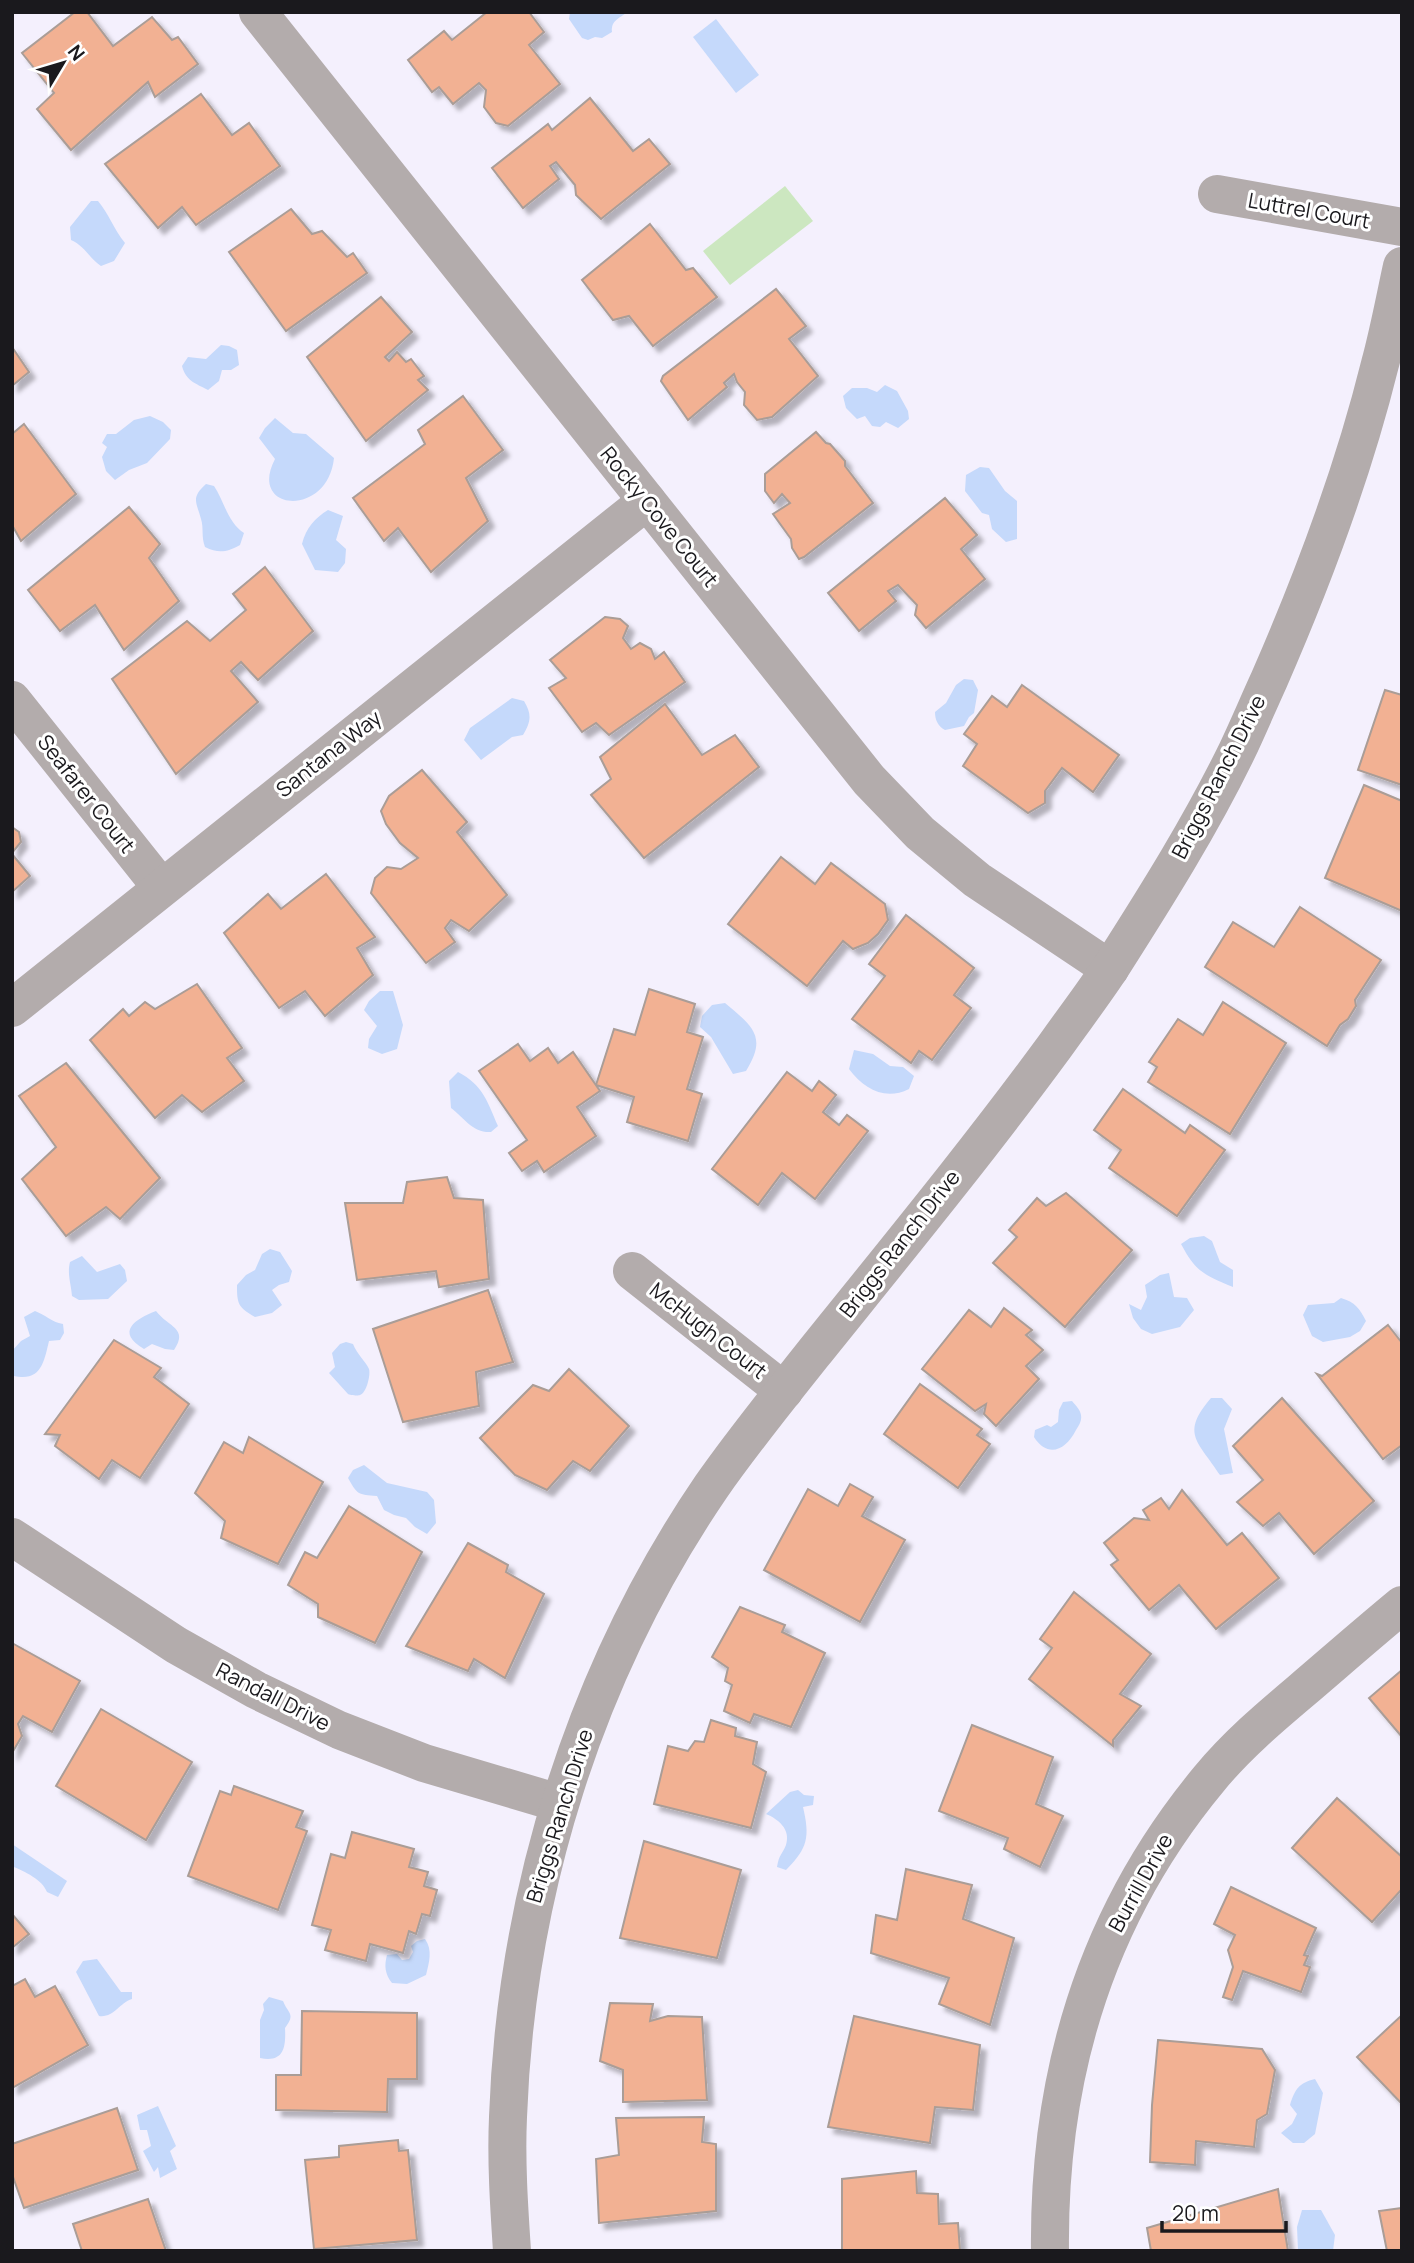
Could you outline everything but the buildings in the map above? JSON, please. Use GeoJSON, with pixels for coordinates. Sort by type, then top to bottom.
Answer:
{"type":"FeatureCollection","features":[{"type":"Feature","properties":{"kind":"street","name":"Rocky Cove Court"},"geometry":{"type":"LineString","coordinates":[[258,12],[869,780],[920,833],[977,880],[1110,969]]}},
{"type":"Feature","properties":{"kind":"street","name":"Luttrel Court"},"geometry":{"type":"LineString","coordinates":[[1217,194],[1402,227]]}},
{"type":"Feature","properties":{"kind":"street","name":"Briggs Ranch Drive"},"geometry":{"type":"LineString","coordinates":[[512,2251],[507,2120],[513,2038],[530,1916],[559,1803],[612,1664],[669,1554],[713,1485],[784,1391],[1015,1100],[1110,969],[1170,872],[1237,752],[1306,594],[1341,497],[1376,378],[1402,266]]}},
{"type":"Feature","properties":{"kind":"street","name":"Santana Way"},"geometry":{"type":"LineString","coordinates":[[12,1008],[646,501]]}},
{"type":"Feature","properties":{"kind":"street","name":"Seafarer Court"},"geometry":{"type":"LineString","coordinates":[[12,700],[161,887]]}},
{"type":"Feature","properties":{"kind":"street","name":"McHugh Court"},"geometry":{"type":"LineString","coordinates":[[632,1271],[784,1391]]}},
{"type":"Feature","properties":{"kind":"street","name":"Randall Drive"},"geometry":{"type":"LineString","coordinates":[[12,1537],[176,1645],[256,1690],[339,1730],[424,1763],[559,1803]]}},
{"type":"Feature","properties":{"kind":"street","name":"Burrill Drive"},"geometry":{"type":"LineString","coordinates":[[1050,2251],[1049,2196],[1064,2085],[1079,2018],[1102,1953],[1132,1892],[1168,1832],[1210,1777],[1258,1728],[1402,1605]]}},
{"type":"Feature","properties":{"kind":"green space"},"geometry":{"type":"Polygon","coordinates":[[[785,186],[813,221],[730,285],[703,251],[785,186]]]}},
{"type":"Feature","properties":{"kind":"water"},"geometry":{"type":"Polygon","coordinates":[[[570,12],[627,12],[614,22],[612,32],[602,38],[588,40],[582,38],[569,19],[570,12]]]}},
{"type":"Feature","properties":{"kind":"water"},"geometry":{"type":"Polygon","coordinates":[[[716,19],[759,75],[736,93],[693,37],[716,19]]]}},
{"type":"Feature","properties":{"kind":"water"},"geometry":{"type":"Polygon","coordinates":[[[91,201],[98,201],[125,243],[114,261],[101,266],[80,245],[71,240],[70,227],[91,201]]]}},
{"type":"Feature","properties":{"kind":"water"},"geometry":{"type":"Polygon","coordinates":[[[221,345],[237,350],[239,365],[231,370],[222,370],[219,381],[208,390],[189,378],[182,366],[188,357],[206,359],[221,345]]]}},
{"type":"Feature","properties":{"kind":"water"},"geometry":{"type":"Polygon","coordinates":[[[885,385],[897,391],[908,411],[909,419],[898,428],[886,422],[880,427],[872,426],[865,416],[857,419],[846,408],[843,396],[852,388],[867,388],[877,392],[885,385]]]}},
{"type":"Feature","properties":{"kind":"water"},"geometry":{"type":"Polygon","coordinates":[[[150,416],[163,422],[171,430],[170,439],[147,463],[129,470],[115,480],[106,471],[102,457],[107,447],[102,443],[107,434],[116,434],[134,420],[150,416]]]}},
{"type":"Feature","properties":{"kind":"water"},"geometry":{"type":"Polygon","coordinates":[[[275,418],[293,433],[306,434],[334,458],[329,477],[318,491],[305,499],[292,501],[280,498],[272,490],[269,477],[275,459],[259,438],[275,418]]]}},
{"type":"Feature","properties":{"kind":"water"},"geometry":{"type":"Polygon","coordinates":[[[980,467],[989,468],[1005,491],[1017,501],[1017,539],[1006,542],[992,529],[989,515],[982,513],[965,491],[966,475],[980,467]]]}},
{"type":"Feature","properties":{"kind":"water"},"geometry":{"type":"Polygon","coordinates":[[[206,484],[214,486],[230,518],[244,533],[240,545],[223,551],[205,547],[196,497],[206,484]]]}},
{"type":"Feature","properties":{"kind":"water"},"geometry":{"type":"Polygon","coordinates":[[[328,510],[343,516],[336,540],[346,549],[345,563],[338,572],[315,570],[302,544],[312,524],[328,510]]]}},
{"type":"Feature","properties":{"kind":"water"},"geometry":{"type":"Polygon","coordinates":[[[964,679],[973,680],[978,690],[974,713],[964,726],[945,730],[937,722],[935,712],[946,703],[956,685],[964,679]]]}},
{"type":"Feature","properties":{"kind":"water"},"geometry":{"type":"Polygon","coordinates":[[[512,698],[524,701],[527,706],[530,718],[526,730],[523,735],[512,737],[481,760],[464,740],[470,728],[512,698]]]}},
{"type":"Feature","properties":{"kind":"water"},"geometry":{"type":"Polygon","coordinates":[[[380,991],[393,991],[403,1025],[397,1049],[382,1054],[368,1048],[369,1039],[377,1026],[364,1010],[380,991]]]}},
{"type":"Feature","properties":{"kind":"water"},"geometry":{"type":"Polygon","coordinates":[[[725,1003],[749,1025],[756,1040],[753,1059],[746,1071],[733,1074],[711,1037],[700,1027],[702,1016],[712,1005],[725,1003]]]}},
{"type":"Feature","properties":{"kind":"water"},"geometry":{"type":"Polygon","coordinates":[[[854,1050],[873,1054],[890,1066],[903,1067],[914,1076],[909,1089],[892,1094],[868,1087],[849,1069],[854,1050]]]}},
{"type":"Feature","properties":{"kind":"water"},"geometry":{"type":"Polygon","coordinates":[[[458,1072],[479,1088],[487,1101],[498,1126],[491,1132],[474,1127],[451,1108],[449,1081],[458,1072]]]}},
{"type":"Feature","properties":{"kind":"water"},"geometry":{"type":"Polygon","coordinates":[[[1204,1236],[1212,1241],[1220,1262],[1233,1270],[1233,1287],[1202,1272],[1191,1261],[1181,1244],[1190,1238],[1204,1236]]]}},
{"type":"Feature","properties":{"kind":"water"},"geometry":{"type":"Polygon","coordinates":[[[270,1249],[280,1252],[292,1271],[289,1282],[272,1290],[282,1305],[272,1313],[255,1317],[240,1304],[237,1285],[255,1270],[262,1254],[270,1249]]]}},
{"type":"Feature","properties":{"kind":"water"},"geometry":{"type":"Polygon","coordinates":[[[82,1256],[97,1272],[120,1264],[125,1270],[127,1281],[108,1299],[79,1300],[72,1296],[69,1266],[70,1262],[82,1256]]]}},
{"type":"Feature","properties":{"kind":"water"},"geometry":{"type":"Polygon","coordinates":[[[1169,1273],[1174,1297],[1187,1298],[1194,1310],[1180,1327],[1152,1334],[1141,1329],[1133,1318],[1129,1304],[1141,1310],[1147,1297],[1145,1285],[1160,1275],[1169,1273]]]}},
{"type":"Feature","properties":{"kind":"water"},"geometry":{"type":"Polygon","coordinates":[[[1341,1298],[1353,1304],[1364,1317],[1366,1321],[1360,1331],[1350,1337],[1323,1342],[1312,1336],[1303,1315],[1308,1305],[1334,1303],[1341,1298]]]}},
{"type":"Feature","properties":{"kind":"water"},"geometry":{"type":"Polygon","coordinates":[[[35,1311],[63,1324],[64,1333],[60,1340],[49,1341],[43,1363],[36,1373],[23,1377],[14,1376],[12,1351],[30,1336],[24,1317],[35,1311]]]}},
{"type":"Feature","properties":{"kind":"water"},"geometry":{"type":"Polygon","coordinates":[[[156,1311],[178,1332],[178,1343],[174,1350],[152,1344],[144,1349],[131,1337],[131,1327],[135,1322],[156,1311]]]}},
{"type":"Feature","properties":{"kind":"water"},"geometry":{"type":"Polygon","coordinates":[[[340,1344],[353,1344],[369,1369],[366,1388],[359,1395],[348,1394],[329,1373],[335,1367],[332,1353],[340,1344]]]}},
{"type":"Feature","properties":{"kind":"water"},"geometry":{"type":"Polygon","coordinates":[[[1211,1398],[1222,1398],[1232,1409],[1224,1429],[1233,1473],[1220,1475],[1196,1437],[1196,1420],[1211,1398]]]}},
{"type":"Feature","properties":{"kind":"water"},"geometry":{"type":"Polygon","coordinates":[[[1072,1401],[1079,1409],[1081,1421],[1072,1437],[1056,1449],[1051,1450],[1039,1444],[1034,1437],[1035,1430],[1047,1425],[1051,1427],[1058,1422],[1063,1402],[1072,1401]]]}},
{"type":"Feature","properties":{"kind":"water"},"geometry":{"type":"Polygon","coordinates":[[[364,1465],[387,1483],[427,1492],[434,1500],[436,1523],[427,1534],[406,1518],[384,1510],[377,1496],[362,1494],[356,1490],[348,1478],[353,1470],[364,1465]]]}},
{"type":"Feature","properties":{"kind":"water"},"geometry":{"type":"Polygon","coordinates":[[[798,1790],[804,1795],[814,1796],[813,1805],[803,1807],[805,1842],[799,1855],[786,1870],[777,1867],[786,1845],[787,1834],[779,1822],[766,1814],[790,1792],[798,1790]]]}},
{"type":"Feature","properties":{"kind":"water"},"geometry":{"type":"Polygon","coordinates":[[[12,1844],[67,1881],[58,1897],[47,1892],[32,1876],[12,1866],[12,1844]]]}},
{"type":"Feature","properties":{"kind":"water"},"geometry":{"type":"Polygon","coordinates":[[[425,1939],[430,1952],[426,1975],[407,1984],[392,1983],[386,1970],[387,1955],[397,1954],[402,1960],[409,1959],[413,1952],[411,1946],[425,1939]]]}},
{"type":"Feature","properties":{"kind":"water"},"geometry":{"type":"Polygon","coordinates":[[[97,1959],[121,1992],[132,1992],[132,1999],[113,2013],[104,2016],[99,2016],[76,1972],[83,1961],[97,1959]]]}},
{"type":"Feature","properties":{"kind":"water"},"geometry":{"type":"Polygon","coordinates":[[[269,1997],[283,2001],[291,2016],[285,2028],[282,2052],[279,2056],[268,2059],[260,2058],[260,2020],[263,2004],[269,1997]]]}},
{"type":"Feature","properties":{"kind":"water"},"geometry":{"type":"Polygon","coordinates":[[[1315,2079],[1323,2093],[1315,2134],[1304,2143],[1293,2143],[1281,2133],[1292,2124],[1297,2114],[1290,2105],[1292,2099],[1301,2085],[1315,2079]]]}},
{"type":"Feature","properties":{"kind":"water"},"geometry":{"type":"Polygon","coordinates":[[[158,2106],[176,2146],[170,2151],[177,2169],[160,2178],[158,2167],[154,2172],[143,2151],[151,2146],[147,2130],[140,2130],[137,2115],[158,2106]]]}},
{"type":"Feature","properties":{"kind":"water"},"geometry":{"type":"Polygon","coordinates":[[[1302,2210],[1321,2210],[1335,2235],[1333,2251],[1298,2251],[1297,2227],[1302,2210]]]}}]}
